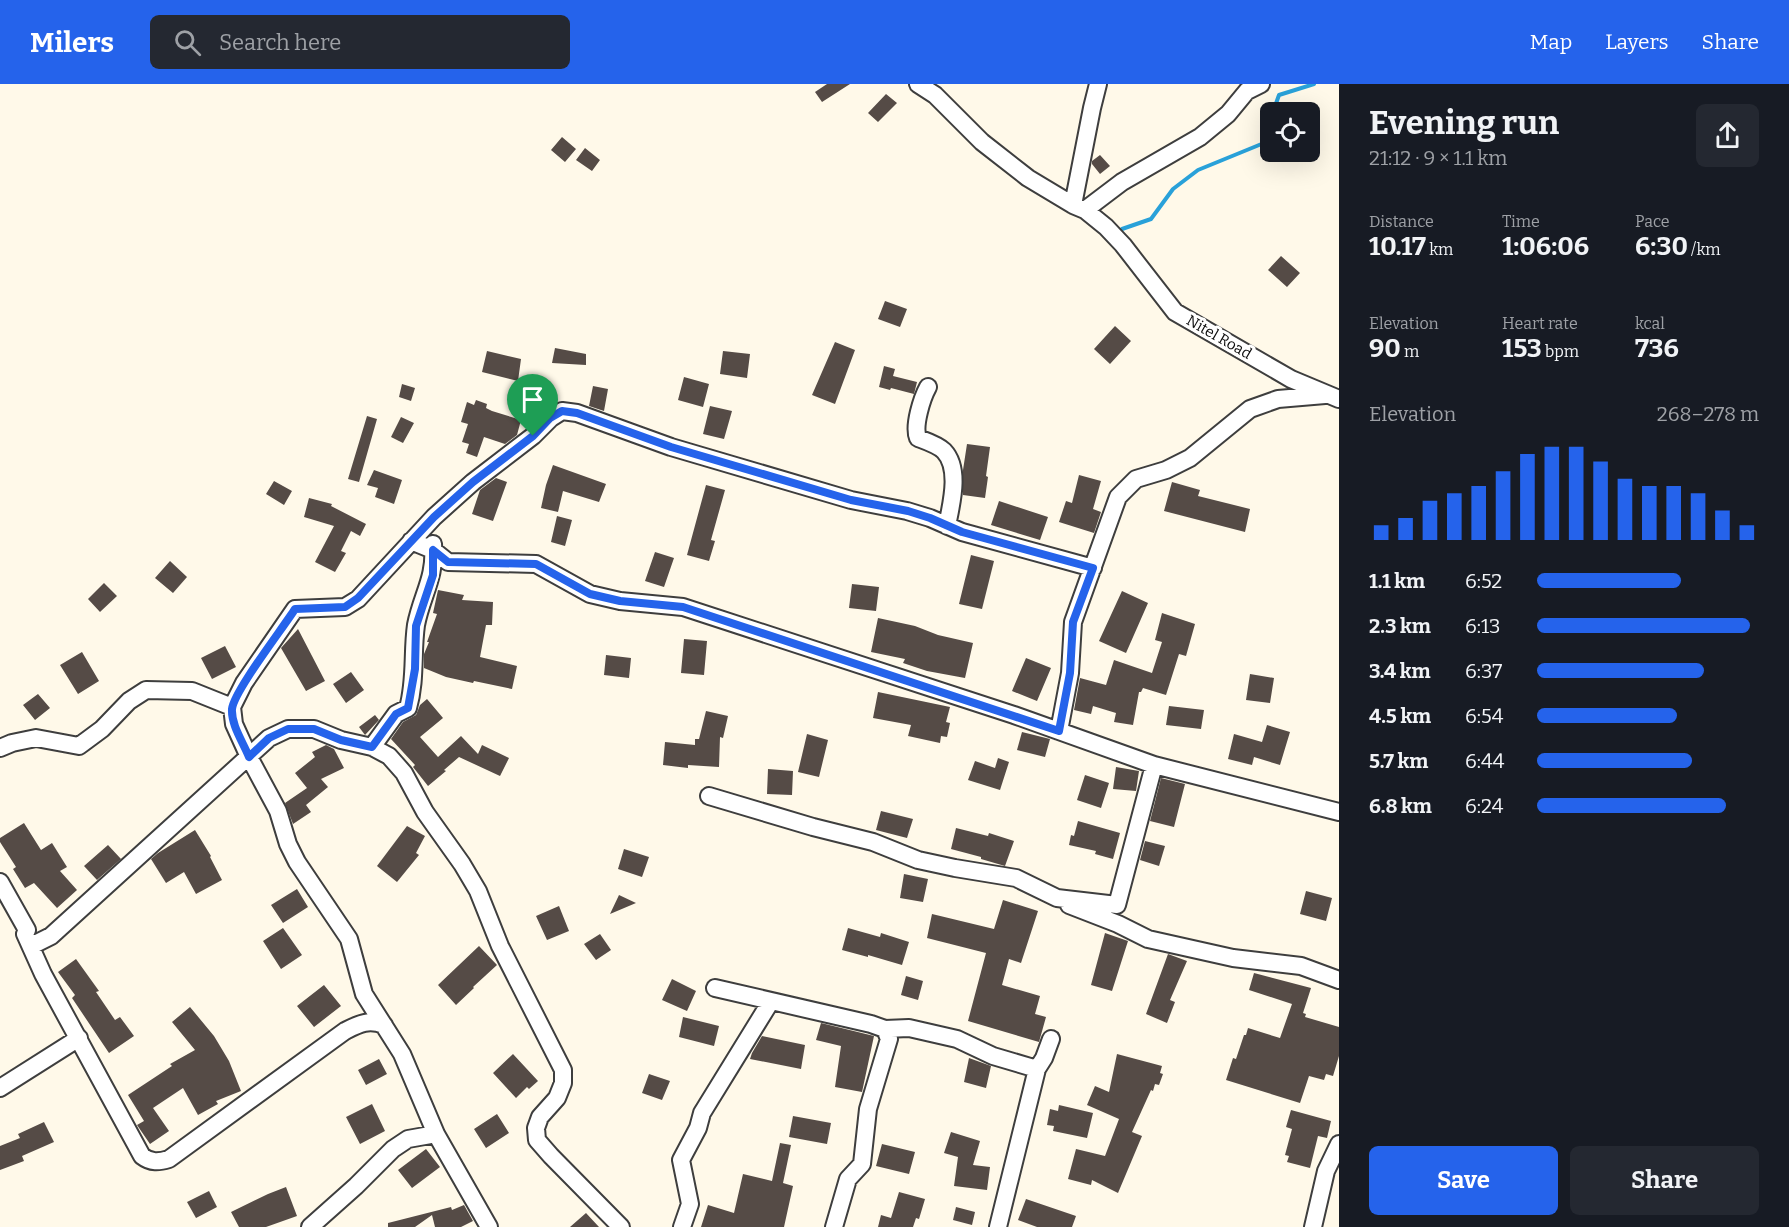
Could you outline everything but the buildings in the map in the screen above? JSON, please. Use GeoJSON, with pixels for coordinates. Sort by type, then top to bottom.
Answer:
{"type":"FeatureCollection","features":[{"type":"Feature","properties":{"kind":"street","name":"Nitel Road"},"geometry":{"type":"LineString","coordinates":[[918,84],[935,95],[982,142],[1028,178],[1079,207],[1106,227],[1123,245],[1175,312],[1290,379],[1334,397]]}},
{"type":"Feature","properties":{"kind":"street"},"geometry":{"type":"LineString","coordinates":[[1079,207],[1092,108],[1098,84]]}},
{"type":"Feature","properties":{"kind":"street"},"geometry":{"type":"LineString","coordinates":[[1079,207],[1200,137],[1228,114],[1247,91],[1261,84]]}},
{"type":"Feature","properties":{"kind":"street"},"geometry":{"type":"LineString","coordinates":[[928,387],[921,400],[916,433],[918,438],[944,451],[949,462],[955,486],[947,526]]}},
{"type":"Feature","properties":{"kind":"street"},"geometry":{"type":"LineString","coordinates":[[1059,731],[1070,673],[1073,622],[1119,496],[1136,479],[1166,470],[1190,459],[1250,410],[1278,399],[1334,397]]}},
{"type":"Feature","properties":{"kind":"street"},"geometry":{"type":"LineString","coordinates":[[489,1227],[436,1134],[402,1054],[364,994],[349,939],[297,862],[288,844],[278,811],[234,724],[232,707],[244,683],[295,609],[345,607],[352,603],[434,517],[473,482],[533,436],[550,418],[562,411],[577,413],[671,447],[851,500],[908,511],[1004,545],[1093,568]]}},
{"type":"Feature","properties":{"kind":"street"},"geometry":{"type":"LineString","coordinates":[[372,747],[396,714],[408,708],[415,669],[416,626],[433,575],[431,527],[434,517]]}},
{"type":"Feature","properties":{"kind":"street"},"geometry":{"type":"LineString","coordinates":[[411,540],[433,550],[448,562],[536,564],[590,594],[620,601],[683,607],[1059,731],[1154,765],[1339,812]]}},
{"type":"Feature","properties":{"kind":"street"},"geometry":{"type":"LineString","coordinates":[[0,748],[36,738],[79,746],[146,690],[192,691],[232,707]]}},
{"type":"Feature","properties":{"kind":"street"},"geometry":{"type":"LineString","coordinates":[[31,946],[51,936],[269,738],[288,729],[314,729],[341,740],[372,747],[389,756],[404,772],[425,812],[473,882],[500,946],[563,1071],[563,1083],[557,1098],[540,1117],[536,1128],[537,1140],[621,1227]]}},
{"type":"Feature","properties":{"kind":"street"},"geometry":{"type":"LineString","coordinates":[[708,796],[873,842],[918,860],[1016,878],[1057,898],[1117,905],[1154,765]]}},
{"type":"Feature","properties":{"kind":"street"},"geometry":{"type":"LineString","coordinates":[[1016,878],[1018,888],[1027,893],[1051,899],[1118,924],[1148,939],[1233,958],[1301,966],[1339,980]]}},
{"type":"Feature","properties":{"kind":"street"},"geometry":{"type":"LineString","coordinates":[[0,882],[27,930],[25,934],[43,974],[142,1156],[148,1161],[159,1162],[169,1159],[345,1031],[372,1021],[384,1025]]}},
{"type":"Feature","properties":{"kind":"street"},"geometry":{"type":"LineString","coordinates":[[715,988],[885,1029],[909,1028],[957,1039],[993,1056],[1037,1069]]}},
{"type":"Feature","properties":{"kind":"street"},"geometry":{"type":"LineString","coordinates":[[682,1227],[690,1204],[681,1160],[698,1128],[702,1113],[771,1001]]}},
{"type":"Feature","properties":{"kind":"street"},"geometry":{"type":"LineString","coordinates":[[834,1227],[848,1179],[862,1164],[868,1109],[889,1040],[885,1029]]}},
{"type":"Feature","properties":{"kind":"street"},"geometry":{"type":"LineString","coordinates":[[0,1088],[79,1038]]}},
{"type":"Feature","properties":{"kind":"street"},"geometry":{"type":"LineString","coordinates":[[998,1227],[1037,1069],[1051,1039]]}},
{"type":"Feature","properties":{"kind":"street"},"geometry":{"type":"LineString","coordinates":[[310,1227],[393,1149],[408,1139],[436,1134]]}},
{"type":"Feature","properties":{"kind":"street"},"geometry":{"type":"LineString","coordinates":[[1313,1227],[1326,1171],[1339,1144]]}},
{"type":"Feature","properties":{"kind":"waterway"},"geometry":{"type":"LineString","coordinates":[[1277,102],[1279,95],[1314,84]]}},
{"type":"Feature","properties":{"kind":"waterway"},"geometry":{"type":"LineString","coordinates":[[1117,233],[1151,219],[1173,189],[1198,170],[1260,145]]}},
{"type":"Feature","properties":{"kind":"route"},"geometry":{"type":"LineString","coordinates":[[562,411],[577,413],[671,447],[851,500],[908,511],[1004,545],[1093,568],[1073,622],[1070,673],[1059,731],[683,607],[620,601],[590,594],[536,564],[448,562],[433,550],[433,575],[416,626],[415,669],[408,708],[396,714],[372,747],[341,740],[314,729],[288,729],[269,738],[249,757],[234,724],[232,707],[244,683],[295,609],[345,607],[358,598],[434,517],[473,482],[533,436],[550,418],[562,411]]}}]}
